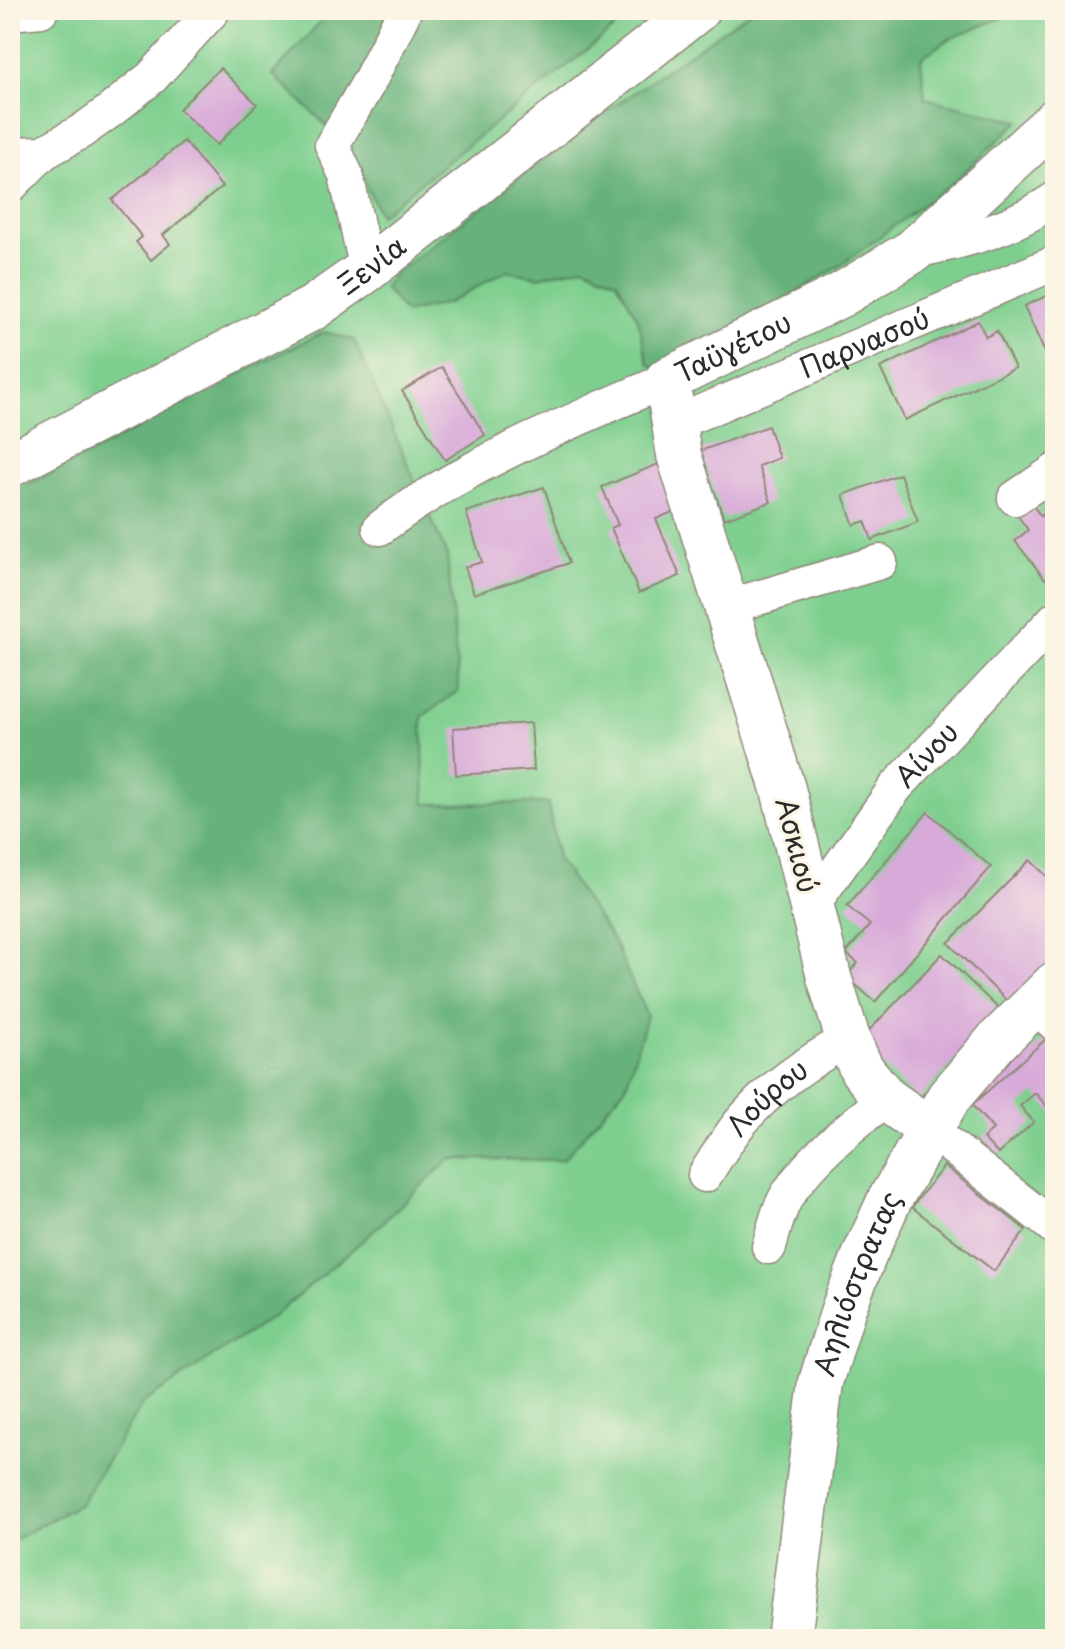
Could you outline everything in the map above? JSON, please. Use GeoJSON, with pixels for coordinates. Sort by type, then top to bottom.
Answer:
{"type":"FeatureCollection","features":[{"type":"Feature","properties":{"kind":"street"},"geometry":{"type":"LineString","coordinates":[[10,13],[41,10]]}},
{"type":"Feature","properties":{"kind":"street"},"geometry":{"type":"LineString","coordinates":[[10,186],[27,154],[82,131],[152,77],[213,10]]}},
{"type":"Feature","properties":{"kind":"street","name":"Ξενία"},"geometry":{"type":"LineString","coordinates":[[10,465],[313,308],[367,270],[697,10]]}},
{"type":"Feature","properties":{"kind":"street"},"geometry":{"type":"LineString","coordinates":[[367,270],[346,175],[332,145],[369,82],[403,14]]}},
{"type":"Feature","properties":{"kind":"street","name":"Ταϋγέτου"},"geometry":{"type":"LineString","coordinates":[[380,528],[417,500],[482,462],[667,380],[841,295],[913,251],[1055,121]]}},
{"type":"Feature","properties":{"kind":"street"},"geometry":{"type":"LineString","coordinates":[[913,251],[999,230],[1033,214],[1055,199]]}},
{"type":"Feature","properties":{"kind":"street","name":"Παρνασού"},"geometry":{"type":"LineString","coordinates":[[673,424],[1055,263]]}},
{"type":"Feature","properties":{"kind":"street"},"geometry":{"type":"LineString","coordinates":[[841,295],[859,346]]}},
{"type":"Feature","properties":{"kind":"street","name":"Ασκιού"},"geometry":{"type":"LineString","coordinates":[[667,380],[679,455],[783,789],[829,977],[848,1039],[862,1070],[886,1099],[1055,1228]]}},
{"type":"Feature","properties":{"kind":"street"},"geometry":{"type":"LineString","coordinates":[[1015,498],[1055,471]]}},
{"type":"Feature","properties":{"kind":"street"},"geometry":{"type":"LineString","coordinates":[[727,607],[880,562]]}},
{"type":"Feature","properties":{"kind":"street","name":"Αίνου"},"geometry":{"type":"LineString","coordinates":[[813,904],[896,787],[1055,619]]}},
{"type":"Feature","properties":{"kind":"street","name":"Αηλιόστρατας"},"geometry":{"type":"LineString","coordinates":[[789,1639],[821,1382],[844,1307],[865,1254],[890,1199],[949,1097],[974,1066],[1048,1004]]}},
{"type":"Feature","properties":{"kind":"street","name":"Λούρου"},"geometry":{"type":"LineString","coordinates":[[705,1175],[738,1126],[762,1099],[819,1056],[848,1039]]}},
{"type":"Feature","properties":{"kind":"street"},"geometry":{"type":"LineString","coordinates":[[769,1247],[777,1218],[789,1194],[847,1128],[886,1099]]}},
{"type":"Feature","properties":{"kind":"green space"},"geometry":{"type":"Polygon","coordinates":[[[10,10],[1055,10],[1055,1639],[10,1639],[10,10]]]}},
{"type":"Feature","properties":{"kind":"green space"},"geometry":{"type":"Polygon","coordinates":[[[331,10],[637,10],[380,215],[350,152],[273,75],[331,10]]]}},
{"type":"Feature","properties":{"kind":"green space"},"geometry":{"type":"Polygon","coordinates":[[[752,10],[1006,10],[1004,17],[947,40],[921,58],[925,98],[1019,121],[955,181],[841,265],[663,374],[648,363],[638,319],[617,281],[584,266],[539,277],[506,271],[448,303],[405,313],[384,288],[394,274],[603,114],[752,10]]]}},
{"type":"Feature","properties":{"kind":"green space"},"geometry":{"type":"Polygon","coordinates":[[[324,332],[354,340],[447,555],[459,690],[422,717],[425,804],[548,803],[557,858],[613,940],[647,1016],[626,1086],[563,1160],[450,1159],[368,1236],[274,1316],[143,1403],[80,1504],[10,1542],[10,493],[324,332]]]}},
{"type":"Feature","properties":{"kind":"building"},"geometry":{"type":"Polygon","coordinates":[[[220,68],[257,104],[217,145],[179,109],[220,68]]]}},
{"type":"Feature","properties":{"kind":"building"},"geometry":{"type":"Polygon","coordinates":[[[184,141],[222,187],[163,235],[170,244],[151,260],[136,242],[142,237],[112,200],[184,141]]]}},
{"type":"Feature","properties":{"kind":"building"},"geometry":{"type":"Polygon","coordinates":[[[1055,292],[1055,362],[1050,364],[1024,306],[1055,292]]]}},
{"type":"Feature","properties":{"kind":"building"},"geometry":{"type":"Polygon","coordinates":[[[978,321],[986,337],[997,331],[1015,368],[905,420],[880,368],[978,321]]]}},
{"type":"Feature","properties":{"kind":"building"},"geometry":{"type":"Polygon","coordinates":[[[442,367],[485,435],[445,460],[402,391],[442,367]]]}},
{"type":"Feature","properties":{"kind":"building"},"geometry":{"type":"Polygon","coordinates":[[[768,426],[779,458],[758,466],[771,502],[724,519],[700,451],[768,426]]]}},
{"type":"Feature","properties":{"kind":"building"},"geometry":{"type":"Polygon","coordinates":[[[663,462],[682,508],[656,519],[680,576],[639,593],[611,528],[618,525],[602,487],[663,462]]]}},
{"type":"Feature","properties":{"kind":"building"},"geometry":{"type":"Polygon","coordinates":[[[900,474],[918,522],[872,540],[865,521],[854,525],[843,495],[900,474]]]}},
{"type":"Feature","properties":{"kind":"building"},"geometry":{"type":"Polygon","coordinates":[[[544,487],[569,563],[474,594],[465,567],[482,562],[466,512],[544,487]]]}},
{"type":"Feature","properties":{"kind":"building"},"geometry":{"type":"Polygon","coordinates":[[[1032,505],[1041,516],[1055,505],[1055,572],[1045,579],[1015,541],[1028,530],[1018,516],[1032,505]]]}},
{"type":"Feature","properties":{"kind":"building"},"geometry":{"type":"Polygon","coordinates":[[[531,723],[534,770],[456,775],[453,728],[531,723]]]}},
{"type":"Feature","properties":{"kind":"building"},"geometry":{"type":"Polygon","coordinates":[[[928,812],[991,867],[875,1002],[846,976],[858,963],[846,953],[870,925],[847,906],[928,812]]]}},
{"type":"Feature","properties":{"kind":"building"},"geometry":{"type":"Polygon","coordinates":[[[1030,860],[1055,884],[1055,956],[1009,1003],[948,943],[1030,860]]]}},
{"type":"Feature","properties":{"kind":"building"},"geometry":{"type":"Polygon","coordinates":[[[942,954],[1002,1012],[918,1100],[858,1042],[942,954]]]}},
{"type":"Feature","properties":{"kind":"building"},"geometry":{"type":"Polygon","coordinates":[[[1046,1039],[1055,1050],[1055,1115],[1035,1093],[1020,1106],[1034,1122],[998,1154],[983,1138],[993,1129],[972,1105],[1046,1039]]]}},
{"type":"Feature","properties":{"kind":"building"},"geometry":{"type":"Polygon","coordinates":[[[944,1166],[1026,1230],[994,1271],[912,1207],[944,1166]]]}}]}
